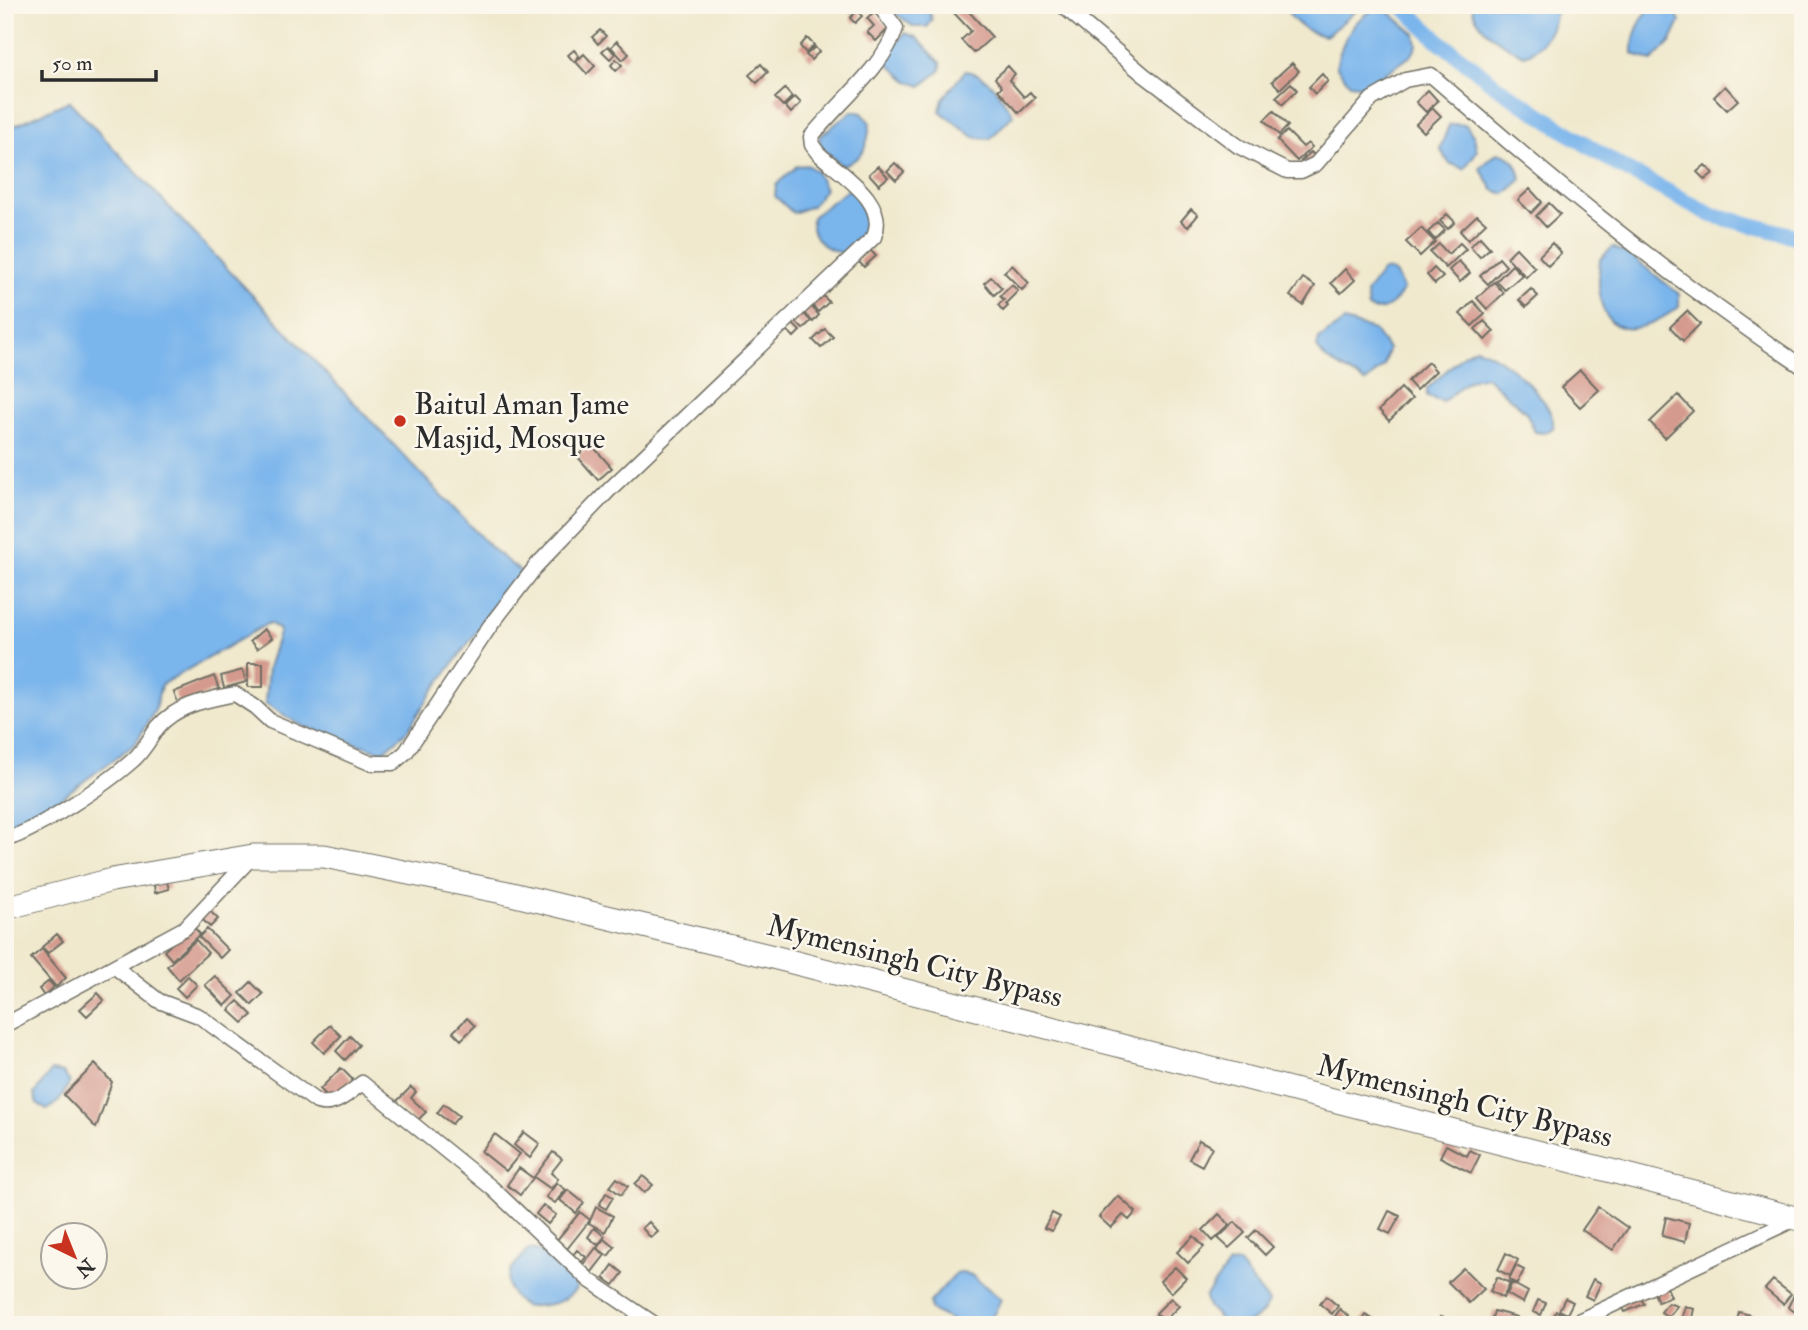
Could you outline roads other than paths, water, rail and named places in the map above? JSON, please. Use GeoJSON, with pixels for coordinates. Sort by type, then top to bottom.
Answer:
{"type":"FeatureCollection","features":[{"type":"Feature","properties":{"kind":"highway","name":"Mymensingh City Bypass"},"geometry":{"type":"LineString","coordinates":[[5,908],[111,880],[253,856],[324,856],[503,892],[769,956],[1800,1219]]}},
{"type":"Feature","properties":{"kind":"street"},"geometry":{"type":"LineString","coordinates":[[5,840],[18,836],[74,802],[134,760],[160,725],[174,713],[198,702],[235,694],[255,706],[270,722],[370,763],[393,763],[406,752],[490,626],[537,565],[611,488],[874,237],[879,225],[876,209],[818,153],[811,145],[811,137],[869,71],[893,38],[896,28],[879,5]]}},
{"type":"Feature","properties":{"kind":"street"},"geometry":{"type":"LineString","coordinates":[[1062,5],[1144,75],[1238,146],[1287,171],[1301,171],[1316,164],[1372,100],[1405,80],[1431,75],[1491,130],[1596,216],[1726,316],[1803,367]]}},
{"type":"Feature","properties":{"kind":"street"},"geometry":{"type":"LineString","coordinates":[[5,1025],[185,928],[253,856]]}},
{"type":"Feature","properties":{"kind":"street"},"geometry":{"type":"LineString","coordinates":[[115,967],[159,1001],[199,1016],[317,1102],[325,1105],[334,1103],[362,1083],[492,1188],[589,1280],[656,1325]]}},
{"type":"Feature","properties":{"kind":"street"},"geometry":{"type":"LineString","coordinates":[[1570,1325],[1800,1219]]}},
{"type":"Feature","properties":{"kind":"water"},"geometry":{"type":"Polygon","coordinates":[[[884,5],[928,5],[932,20],[927,27],[914,27],[884,5]]]}},
{"type":"Feature","properties":{"kind":"water"},"geometry":{"type":"Polygon","coordinates":[[[1283,5],[1363,5],[1326,36],[1301,26],[1283,5]]]}},
{"type":"Feature","properties":{"kind":"water"},"geometry":{"type":"Polygon","coordinates":[[[1472,5],[1556,5],[1556,12],[1551,28],[1542,42],[1524,55],[1500,42],[1484,29],[1474,14],[1472,5]]]}},
{"type":"Feature","properties":{"kind":"water"},"geometry":{"type":"Polygon","coordinates":[[[1652,5],[1673,5],[1680,22],[1670,43],[1652,61],[1633,54],[1638,28],[1652,5]]]}},
{"type":"Feature","properties":{"kind":"water"},"geometry":{"type":"Polygon","coordinates":[[[1382,6],[1415,34],[1417,45],[1412,55],[1367,86],[1350,84],[1336,66],[1342,46],[1357,22],[1382,6]]]}},
{"type":"Feature","properties":{"kind":"water"},"geometry":{"type":"Polygon","coordinates":[[[905,33],[916,37],[941,63],[941,70],[921,86],[908,81],[886,62],[888,52],[905,33]]]}},
{"type":"Feature","properties":{"kind":"water"},"geometry":{"type":"Polygon","coordinates":[[[965,71],[988,81],[1013,115],[990,139],[974,137],[940,111],[943,99],[965,71]]]}},
{"type":"Feature","properties":{"kind":"water"},"geometry":{"type":"Polygon","coordinates":[[[69,101],[492,549],[521,572],[433,691],[408,730],[383,752],[302,726],[265,703],[268,668],[280,630],[269,623],[161,685],[155,710],[135,744],[33,818],[5,826],[5,130],[69,101]]]}},
{"type":"Feature","properties":{"kind":"water"},"geometry":{"type":"Polygon","coordinates":[[[852,111],[862,113],[870,123],[868,138],[860,155],[842,166],[821,147],[819,137],[852,111]]]}},
{"type":"Feature","properties":{"kind":"water"},"geometry":{"type":"Polygon","coordinates":[[[1449,125],[1466,125],[1474,137],[1477,151],[1464,169],[1449,163],[1440,149],[1449,125]]]}},
{"type":"Feature","properties":{"kind":"water"},"geometry":{"type":"Polygon","coordinates":[[[1497,153],[1512,159],[1521,180],[1505,194],[1493,190],[1480,168],[1497,153]]]}},
{"type":"Feature","properties":{"kind":"water"},"geometry":{"type":"Polygon","coordinates":[[[807,165],[816,171],[825,189],[812,206],[793,213],[775,196],[776,185],[797,166],[807,165]]]}},
{"type":"Feature","properties":{"kind":"water"},"geometry":{"type":"Polygon","coordinates":[[[847,190],[861,198],[872,224],[866,236],[843,254],[819,242],[813,231],[812,217],[847,190]]]}},
{"type":"Feature","properties":{"kind":"water"},"geometry":{"type":"Polygon","coordinates":[[[1613,247],[1630,255],[1679,294],[1679,307],[1659,320],[1641,327],[1615,325],[1607,316],[1601,302],[1599,283],[1600,259],[1613,247]]]}},
{"type":"Feature","properties":{"kind":"water"},"geometry":{"type":"Polygon","coordinates":[[[1382,271],[1394,273],[1403,290],[1397,300],[1384,309],[1374,310],[1368,308],[1366,293],[1382,271]]]}},
{"type":"Feature","properties":{"kind":"water"},"geometry":{"type":"Polygon","coordinates":[[[1344,321],[1374,330],[1388,349],[1384,366],[1366,382],[1326,359],[1317,348],[1319,339],[1344,321]]]}},
{"type":"Feature","properties":{"kind":"water"},"geometry":{"type":"Polygon","coordinates":[[[1475,348],[1511,368],[1537,392],[1552,417],[1553,428],[1544,433],[1535,432],[1526,412],[1486,377],[1467,382],[1442,402],[1427,396],[1427,389],[1464,354],[1475,348]]]}},
{"type":"Feature","properties":{"kind":"water"},"geometry":{"type":"Polygon","coordinates":[[[51,1071],[63,1073],[70,1082],[59,1101],[47,1110],[37,1104],[34,1094],[51,1071]]]}},
{"type":"Feature","properties":{"kind":"water"},"geometry":{"type":"Polygon","coordinates":[[[530,1249],[546,1253],[566,1267],[576,1289],[565,1299],[546,1305],[525,1307],[510,1292],[508,1278],[511,1271],[530,1249]]]}},
{"type":"Feature","properties":{"kind":"water"},"geometry":{"type":"Polygon","coordinates":[[[1238,1263],[1269,1302],[1252,1321],[1226,1325],[1208,1307],[1205,1297],[1229,1264],[1238,1263]]]}},
{"type":"Feature","properties":{"kind":"water"},"geometry":{"type":"Polygon","coordinates":[[[956,1273],[971,1275],[1001,1299],[994,1314],[983,1325],[961,1325],[931,1310],[930,1302],[956,1273]]]}},
{"type":"Feature","properties":{"kind":"waterway"},"geometry":{"type":"LineString","coordinates":[[1401,5],[1439,41],[1499,88],[1621,167],[1712,215],[1803,238]]}},
{"type":"Feature","properties":{"kind":"place","name":"Baitul Aman Jame Masjid, Mosque"},"geometry":{"type":"Point","coordinates":[400,421]}}]}
